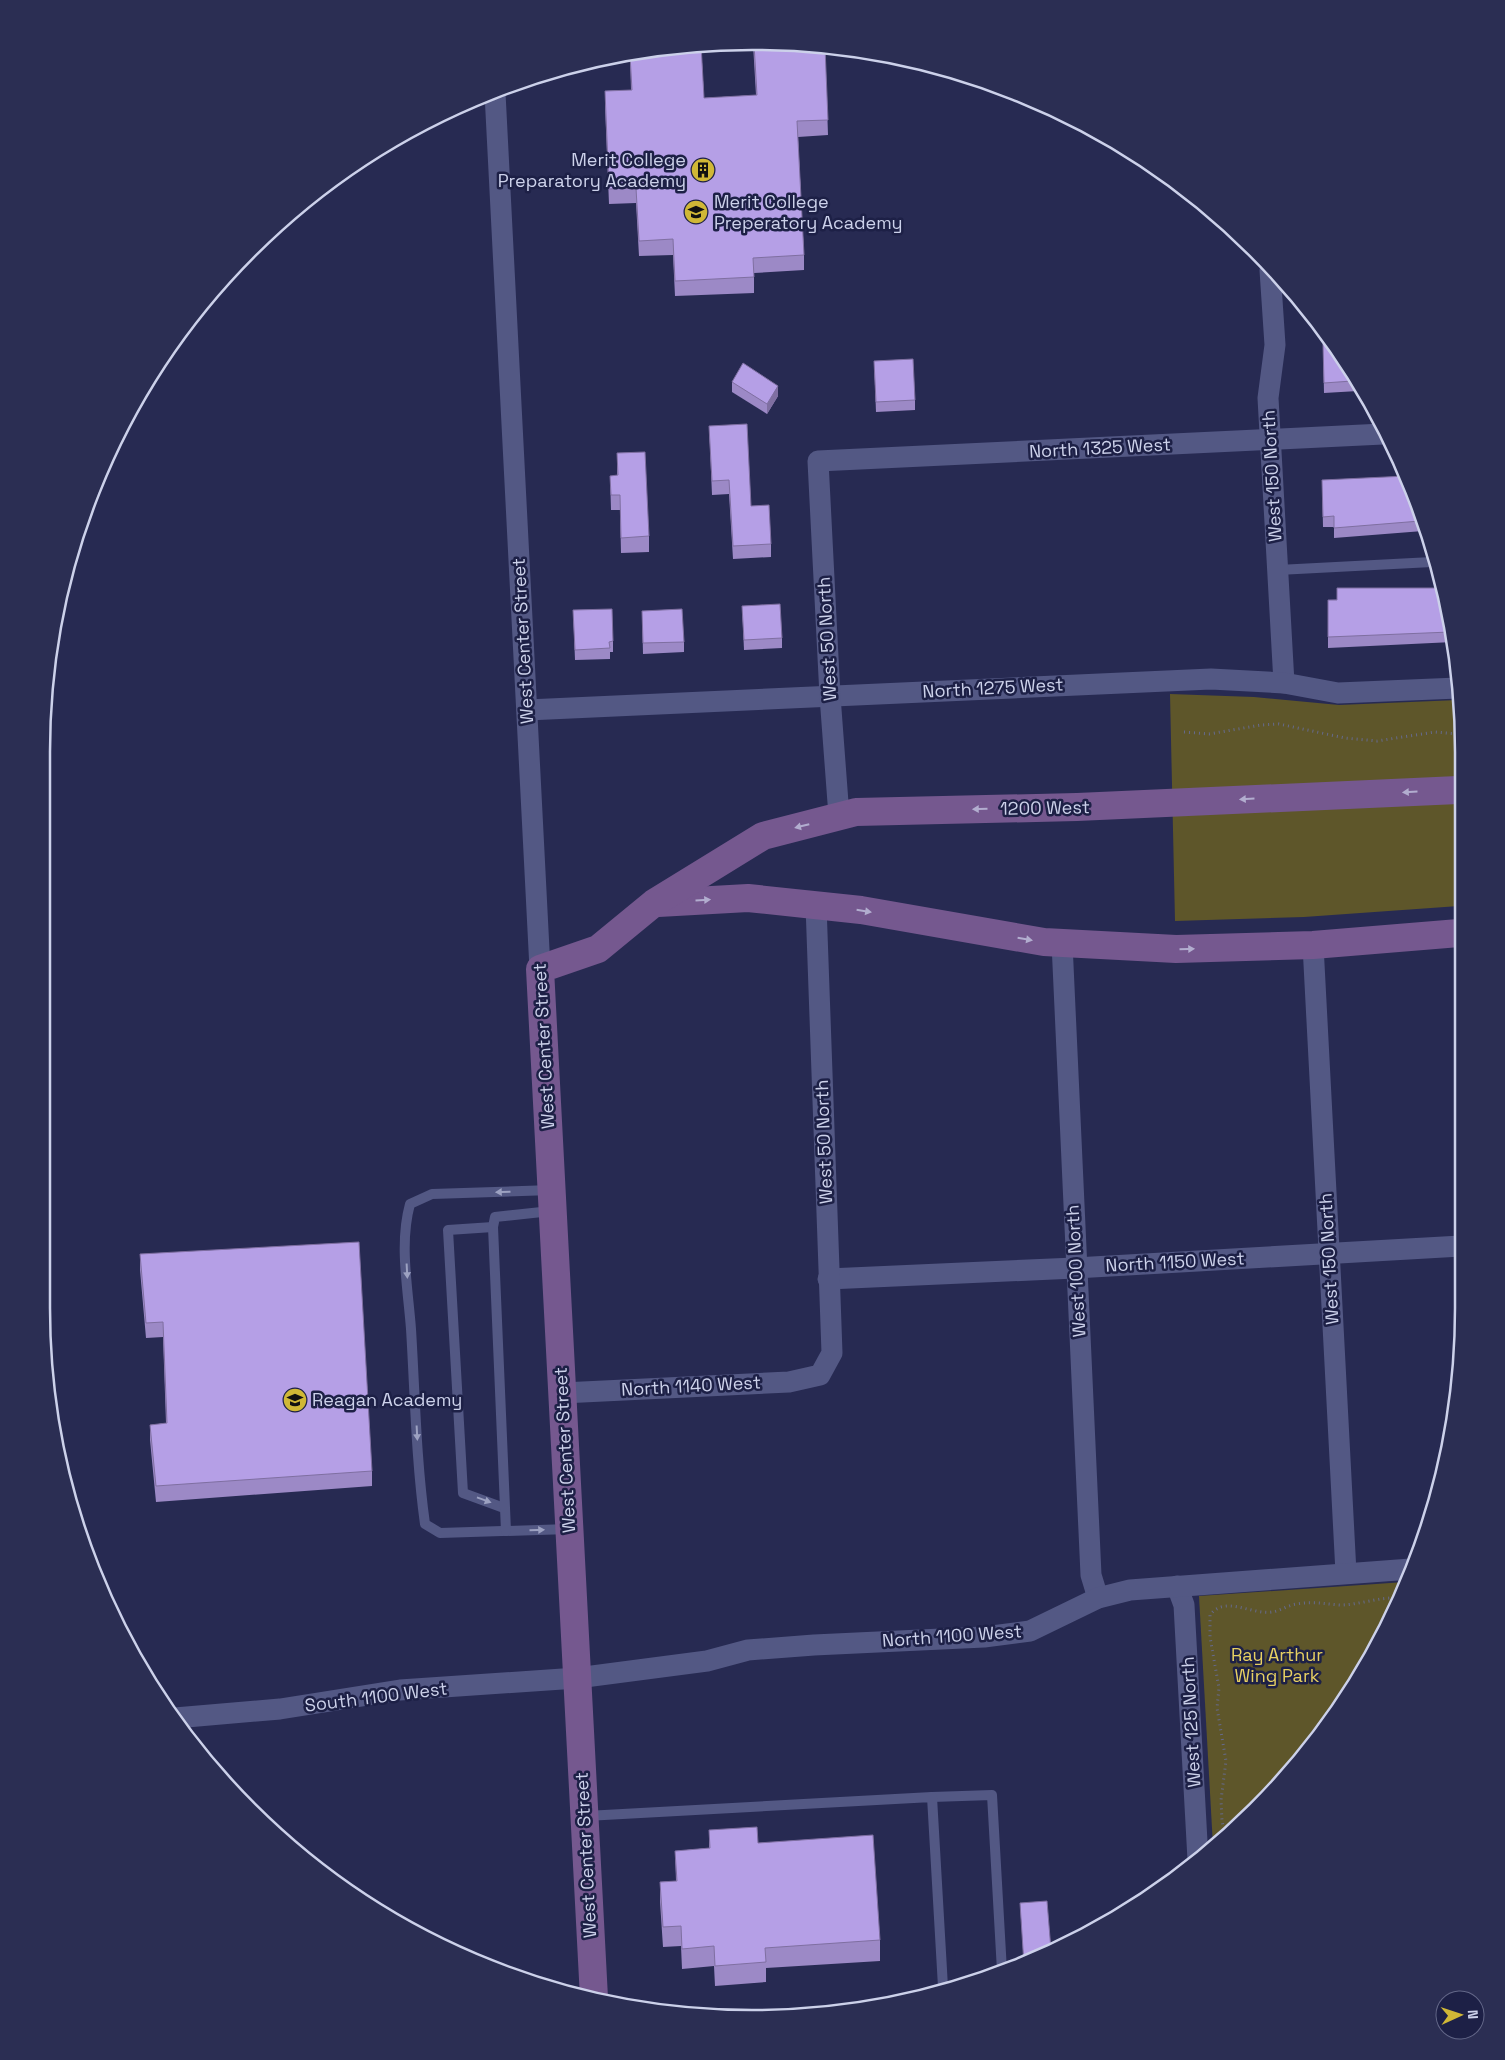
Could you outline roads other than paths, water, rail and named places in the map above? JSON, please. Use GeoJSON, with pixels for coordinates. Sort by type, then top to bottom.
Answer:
{"type":"FeatureCollection","features":[{"type":"Feature","properties":{"kind":"street","name":"West Center Street"},"geometry":{"type":"LineString","coordinates":[[495,99],[594,1992]]}},
{"type":"Feature","properties":{"kind":"street","name":"West 150 North"},"geometry":{"type":"LineString","coordinates":[[1271,278],[1275,345],[1268,398],[1284,683]]}},
{"type":"Feature","properties":{"kind":"street","name":"North 1325 West"},"geometry":{"type":"LineString","coordinates":[[818,461],[1379,434]]}},
{"type":"Feature","properties":{"kind":"street","name":"West 50 North"},"geometry":{"type":"LineString","coordinates":[[818,461],[830,696],[839,816]]}},
{"type":"Feature","properties":{"kind":"street","name":"North 1275 West"},"geometry":{"type":"LineString","coordinates":[[527,710],[1210,680],[1284,683],[1338,693],[1451,688]]}},
{"type":"Feature","properties":{"kind":"street","name":"1200 West"},"geometry":{"type":"LineString","coordinates":[[540,969],[598,949],[654,903],[762,836],[856,812],[1077,807],[1455,790]]}},
{"type":"Feature","properties":{"kind":"street"},"geometry":{"type":"LineString","coordinates":[[654,903],[748,898],[861,910],[1044,942],[1176,949],[1313,945],[1455,933]]}},
{"type":"Feature","properties":{"kind":"street","name":"West 50 North"},"geometry":{"type":"LineString","coordinates":[[816,906],[832,1353],[820,1375]]}},
{"type":"Feature","properties":{"kind":"street","name":"West 100 North"},"geometry":{"type":"LineString","coordinates":[[1062,943],[1075,1268],[1091,1575],[1098,1598]]}},
{"type":"Feature","properties":{"kind":"street","name":"West 150 North"},"geometry":{"type":"LineString","coordinates":[[1313,945],[1346,1573]]}},
{"type":"Feature","properties":{"kind":"street","name":"North 1150 West"},"geometry":{"type":"LineString","coordinates":[[828,1279],[1075,1268],[1455,1246]]}},
{"type":"Feature","properties":{"kind":"street","name":"North 1140 West"},"geometry":{"type":"LineString","coordinates":[[562,1393],[789,1382],[820,1375]]}},
{"type":"Feature","properties":{"kind":"street","name":"North 1100 West"},"geometry":{"type":"LineString","coordinates":[[577,1678],[707,1661],[748,1650],[814,1645],[984,1638],[1030,1630],[1098,1598],[1130,1590],[1404,1569]]}},
{"type":"Feature","properties":{"kind":"street","name":"West 125 North"},"geometry":{"type":"LineString","coordinates":[[1177,1586],[1184,1605],[1198,1851]]}},
{"type":"Feature","properties":{"kind":"street","name":"South 1100 West"},"geometry":{"type":"LineString","coordinates":[[182,1717],[280,1709],[400,1690],[577,1678]]}},
{"type":"Feature","properties":{"kind":"lane"},"geometry":{"type":"LineString","coordinates":[[1278,570],[1428,562]]}},
{"type":"Feature","properties":{"kind":"lane"},"geometry":{"type":"LineString","coordinates":[[552,1200],[432,1194],[410,1204],[405,1223],[420,1488],[425,1524],[440,1533],[569,1529]]}},
{"type":"Feature","properties":{"kind":"lane"},"geometry":{"type":"LineString","coordinates":[[506,1531],[493,1227],[495,1216],[552,1200]]}},
{"type":"Feature","properties":{"kind":"lane"},"geometry":{"type":"LineString","coordinates":[[493,1227],[448,1230],[463,1493],[504,1508]]}},
{"type":"Feature","properties":{"kind":"lane"},"geometry":{"type":"LineString","coordinates":[[584,1816],[992,1795],[1002,1964]]}},
{"type":"Feature","properties":{"kind":"lane"},"geometry":{"type":"LineString","coordinates":[[932,1797],[943,1983]]}},
{"type":"Feature","properties":{"kind":"place","name":"Merit College Preparatory Academy"},"geometry":{"type":"Point","coordinates":[703,170]}},
{"type":"Feature","properties":{"kind":"place","name":"Merit College Preperatory Academy"},"geometry":{"type":"Point","coordinates":[696,212]}},
{"type":"Feature","properties":{"kind":"place","name":"Reagan Academy"},"geometry":{"type":"Point","coordinates":[295,1400]}},
{"type":"Feature","properties":{"kind":"park label","name":"Ray Arthur Wing Park"},"geometry":{"type":"Point","coordinates":[1277,1665]}}]}
